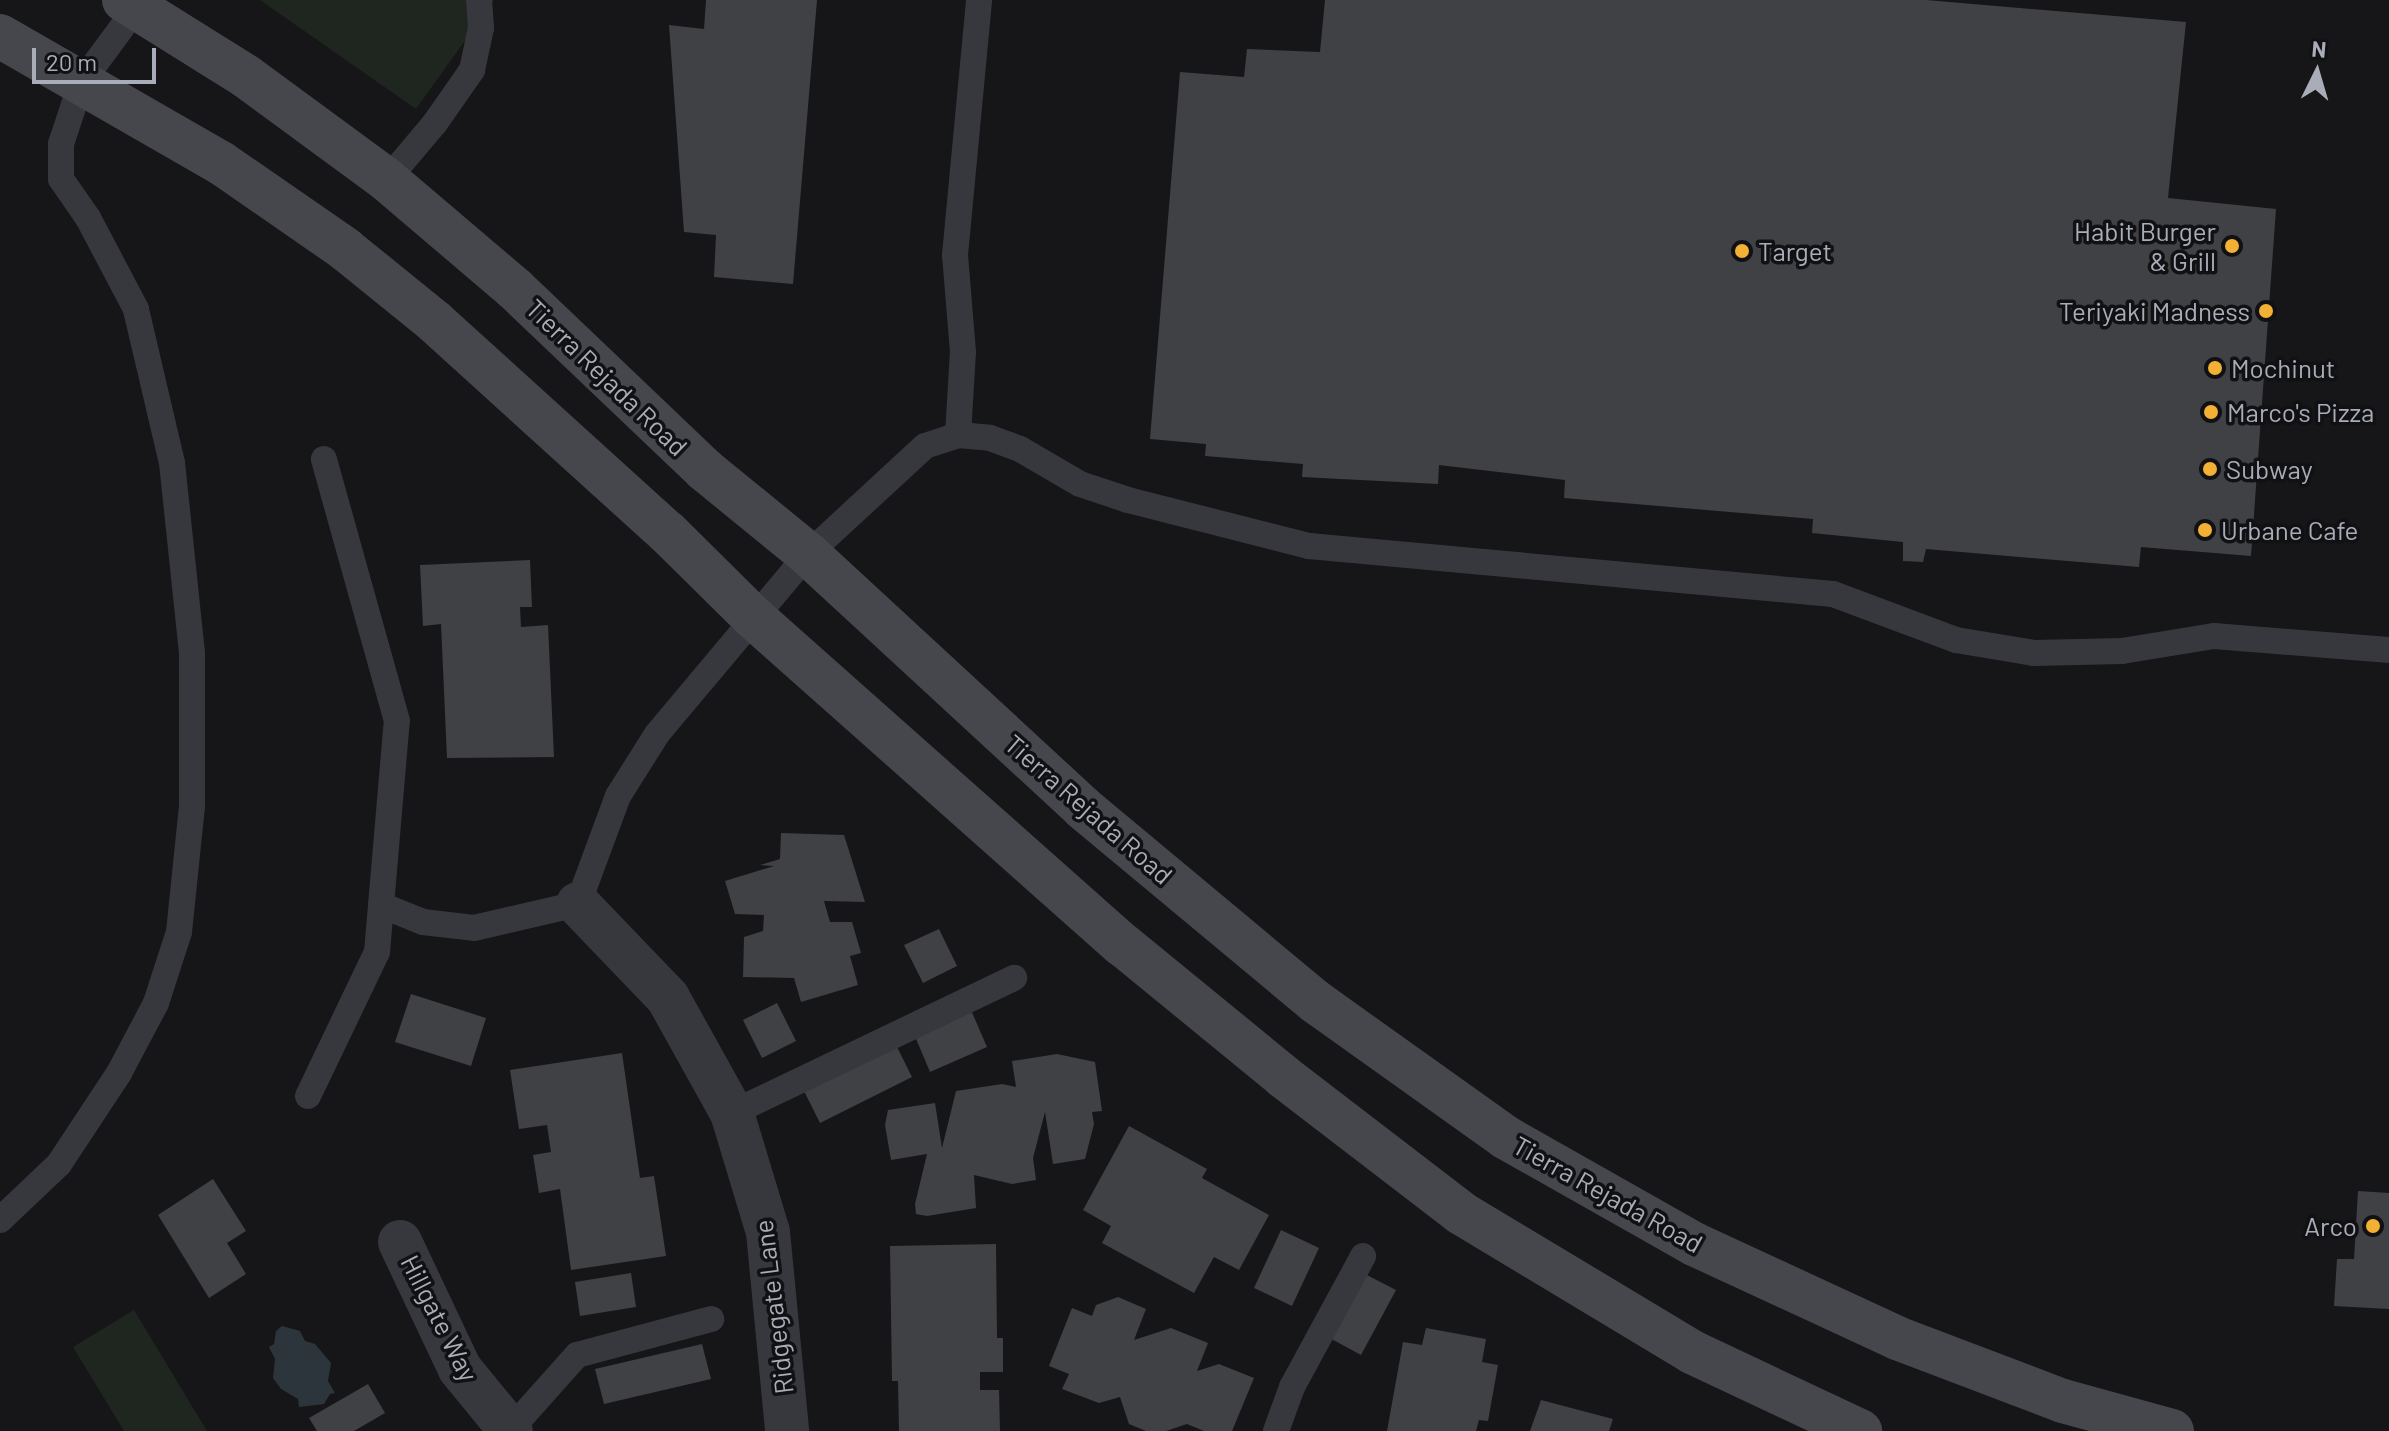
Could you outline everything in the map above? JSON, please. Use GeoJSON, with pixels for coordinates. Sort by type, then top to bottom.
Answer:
{"type":"FeatureCollection","features":[{"type":"Feature","properties":{"kind":"main road","name":"Tierra Rejada Road"},"geometry":{"type":"LineString","coordinates":[[130,4],[247,77],[387,180],[514,288],[705,470],[808,554],[1083,808],[1316,1002],[1505,1137],[1694,1244],[1897,1338],[2063,1401],[2172,1431]]}},
{"type":"Feature","properties":{"kind":"main road"},"geometry":{"type":"LineString","coordinates":[[0,36],[221,163],[345,249],[469,352],[667,532],[753,617],[1123,945],[1284,1077],[1461,1213],[1692,1352],[1860,1431]]}},
{"type":"Feature","properties":{"kind":"street","name":"Ridgegate Lane"},"geometry":{"type":"LineString","coordinates":[[578,904],[668,998],[732,1113],[768,1232],[787,1431]]}},
{"type":"Feature","properties":{"kind":"street","name":"Hillgate Way"},"geometry":{"type":"LineString","coordinates":[[400,1242],[460,1369],[510,1431]]}},
{"type":"Feature","properties":{"kind":"lane"},"geometry":{"type":"LineString","coordinates":[[387,180],[435,123],[472,70],[481,28],[479,0]]}},
{"type":"Feature","properties":{"kind":"lane"},"geometry":{"type":"LineString","coordinates":[[958,435],[963,352],[955,255],[979,0]]}},
{"type":"Feature","properties":{"kind":"lane"},"geometry":{"type":"LineString","coordinates":[[0,1220],[59,1164],[119,1073],[156,1003],[179,932],[192,806],[192,653],[172,463],[156,382],[136,309],[121,277],[61,179],[61,144],[81,83],[130,4]]}},
{"type":"Feature","properties":{"kind":"lane"},"geometry":{"type":"LineString","coordinates":[[381,905],[423,922],[474,928],[578,904],[618,796],[657,734],[808,554],[925,446],[958,435],[990,438],[1020,449],[1080,484],[1128,500],[1309,546],[1833,594],[1956,640],[2034,653],[2122,651],[2214,636],[2389,650]]}},
{"type":"Feature","properties":{"kind":"lane"},"geometry":{"type":"LineString","coordinates":[[308,1096],[377,952],[397,721],[324,459]]}},
{"type":"Feature","properties":{"kind":"lane"},"geometry":{"type":"LineString","coordinates":[[732,1113],[1014,978]]}},
{"type":"Feature","properties":{"kind":"lane"},"geometry":{"type":"LineString","coordinates":[[1276,1431],[1292,1387],[1363,1256]]}},
{"type":"Feature","properties":{"kind":"lane"},"geometry":{"type":"LineString","coordinates":[[510,1431],[577,1355],[711,1319]]}},
{"type":"Feature","properties":{"kind":"shaded area"},"geometry":{"type":"Polygon","coordinates":[[[260,0],[494,0],[416,109],[260,0]]]}},
{"type":"Feature","properties":{"kind":"shaded area"},"geometry":{"type":"Polygon","coordinates":[[[134,1310],[207,1431],[124,1431],[73,1347],[134,1310]]]}},
{"type":"Feature","properties":{"kind":"shaded area"},"geometry":{"type":"Polygon","coordinates":[[[282,1326],[300,1331],[305,1341],[315,1344],[331,1363],[328,1381],[335,1393],[330,1394],[324,1404],[299,1407],[298,1399],[281,1389],[273,1378],[275,1359],[269,1347],[274,1344],[276,1331],[282,1326]]]}},
{"type":"Feature","properties":{"kind":"building"},"geometry":{"type":"Polygon","coordinates":[[[706,0],[817,0],[793,284],[714,277],[716,235],[684,232],[669,25],[704,29],[706,0]]]}},
{"type":"Feature","properties":{"kind":"building"},"geometry":{"type":"Polygon","coordinates":[[[1325,0],[1926,0],[2186,22],[2168,198],[2276,209],[2251,556],[2141,547],[2139,567],[1926,549],[1923,562],[1903,561],[1903,542],[1812,533],[1813,519],[1564,498],[1565,480],[1439,465],[1438,484],[1302,477],[1303,464],[1205,456],[1206,444],[1150,439],[1180,72],[1244,77],[1247,49],[1320,52],[1325,0]]]}},
{"type":"Feature","properties":{"kind":"building"},"geometry":{"type":"Polygon","coordinates":[[[530,560],[532,607],[520,607],[521,627],[548,625],[554,757],[447,758],[441,624],[423,626],[420,565],[530,560]]]}},
{"type":"Feature","properties":{"kind":"building"},"geometry":{"type":"Polygon","coordinates":[[[781,833],[844,835],[865,902],[824,901],[830,922],[852,922],[861,953],[850,956],[858,985],[801,1002],[794,978],[743,977],[744,937],[763,931],[764,915],[735,914],[725,881],[774,866],[760,865],[780,859],[781,833]]]}},
{"type":"Feature","properties":{"kind":"building"},"geometry":{"type":"Polygon","coordinates":[[[939,929],[957,966],[923,983],[904,945],[939,929]]]}},
{"type":"Feature","properties":{"kind":"building"},"geometry":{"type":"Polygon","coordinates":[[[411,994],[486,1018],[471,1066],[395,1042],[411,994]]]}},
{"type":"Feature","properties":{"kind":"building"},"geometry":{"type":"Polygon","coordinates":[[[777,1003],[796,1041],[762,1058],[743,1020],[777,1003]]]}},
{"type":"Feature","properties":{"kind":"building"},"geometry":{"type":"Polygon","coordinates":[[[971,1010],[987,1047],[930,1072],[914,1034],[971,1010]]]}},
{"type":"Feature","properties":{"kind":"building"},"geometry":{"type":"Polygon","coordinates":[[[896,1045],[912,1077],[820,1123],[804,1091],[896,1045]]]}},
{"type":"Feature","properties":{"kind":"building"},"geometry":{"type":"Polygon","coordinates":[[[622,1053],[640,1178],[654,1176],[666,1256],[571,1270],[560,1189],[539,1193],[533,1155],[551,1152],[547,1125],[519,1129],[510,1070],[622,1053]]]}},
{"type":"Feature","properties":{"kind":"building"},"geometry":{"type":"Polygon","coordinates":[[[1057,1054],[1095,1062],[1102,1111],[1092,1112],[1094,1124],[1085,1159],[1053,1164],[1045,1112],[1033,1158],[1036,1180],[1012,1184],[974,1175],[976,1208],[927,1216],[916,1214],[915,1204],[927,1154],[891,1160],[885,1125],[888,1110],[935,1103],[942,1148],[956,1091],[1002,1084],[1016,1087],[1012,1061],[1057,1054]]]}},
{"type":"Feature","properties":{"kind":"building"},"geometry":{"type":"Polygon","coordinates":[[[1129,1126],[1207,1169],[1202,1178],[1269,1215],[1239,1270],[1214,1257],[1194,1293],[1102,1243],[1111,1226],[1083,1210],[1129,1126]]]}},
{"type":"Feature","properties":{"kind":"building"},"geometry":{"type":"Polygon","coordinates":[[[213,1179],[246,1231],[227,1243],[246,1274],[209,1298],[158,1215],[213,1179]]]}},
{"type":"Feature","properties":{"kind":"building","name":"Arco"},"geometry":{"type":"Polygon","coordinates":[[[2358,1191],[2389,1193],[2389,1309],[2334,1306],[2337,1259],[2354,1259],[2358,1191]]]}},
{"type":"Feature","properties":{"kind":"building"},"geometry":{"type":"Polygon","coordinates":[[[1281,1230],[1319,1248],[1292,1306],[1254,1288],[1281,1230]]]}},
{"type":"Feature","properties":{"kind":"building"},"geometry":{"type":"Polygon","coordinates":[[[996,1244],[997,1338],[1003,1338],[1003,1372],[980,1372],[980,1390],[999,1390],[1000,1431],[899,1431],[898,1381],[892,1381],[890,1246],[996,1244]]]}},
{"type":"Feature","properties":{"kind":"building"},"geometry":{"type":"Polygon","coordinates":[[[1361,1272],[1396,1290],[1361,1355],[1326,1336],[1361,1272]]]}},
{"type":"Feature","properties":{"kind":"building"},"geometry":{"type":"Polygon","coordinates":[[[631,1273],[636,1307],[580,1316],[575,1282],[631,1273]]]}},
{"type":"Feature","properties":{"kind":"building"},"geometry":{"type":"Polygon","coordinates":[[[1118,1297],[1146,1309],[1134,1340],[1171,1328],[1208,1343],[1197,1371],[1219,1364],[1254,1378],[1232,1431],[1204,1431],[1187,1424],[1166,1431],[1146,1431],[1129,1424],[1120,1397],[1099,1403],[1062,1389],[1069,1374],[1049,1366],[1072,1308],[1092,1316],[1096,1305],[1118,1297]]]}},
{"type":"Feature","properties":{"kind":"building"},"geometry":{"type":"Polygon","coordinates":[[[1426,1328],[1486,1339],[1482,1362],[1498,1365],[1488,1421],[1479,1420],[1476,1431],[1387,1431],[1403,1342],[1422,1345],[1426,1328]]]}},
{"type":"Feature","properties":{"kind":"building"},"geometry":{"type":"Polygon","coordinates":[[[702,1344],[711,1379],[604,1404],[595,1369],[702,1344]]]}},
{"type":"Feature","properties":{"kind":"building"},"geometry":{"type":"Polygon","coordinates":[[[368,1384],[385,1413],[354,1431],[317,1431],[309,1418],[368,1384]]]}},
{"type":"Feature","properties":{"kind":"building"},"geometry":{"type":"Polygon","coordinates":[[[1541,1400],[1613,1419],[1609,1431],[1530,1431],[1541,1400]]]}},
{"type":"Feature","properties":{"kind":"place","name":"Habit Burger & Grill"},"geometry":{"type":"Point","coordinates":[2232,246]}},
{"type":"Feature","properties":{"kind":"place","name":"Target"},"geometry":{"type":"Point","coordinates":[1742,251]}},
{"type":"Feature","properties":{"kind":"place","name":"Teriyaki Madness"},"geometry":{"type":"Point","coordinates":[2266,311]}},
{"type":"Feature","properties":{"kind":"place","name":"Mochinut"},"geometry":{"type":"Point","coordinates":[2215,368]}},
{"type":"Feature","properties":{"kind":"place","name":"Marco's Pizza"},"geometry":{"type":"Point","coordinates":[2211,412]}},
{"type":"Feature","properties":{"kind":"place","name":"Subway"},"geometry":{"type":"Point","coordinates":[2210,469]}},
{"type":"Feature","properties":{"kind":"place","name":"Urbane Cafe"},"geometry":{"type":"Point","coordinates":[2205,530]}},
{"type":"Feature","properties":{"kind":"place","name":"Arco"},"geometry":{"type":"Point","coordinates":[2373,1226]}}]}
